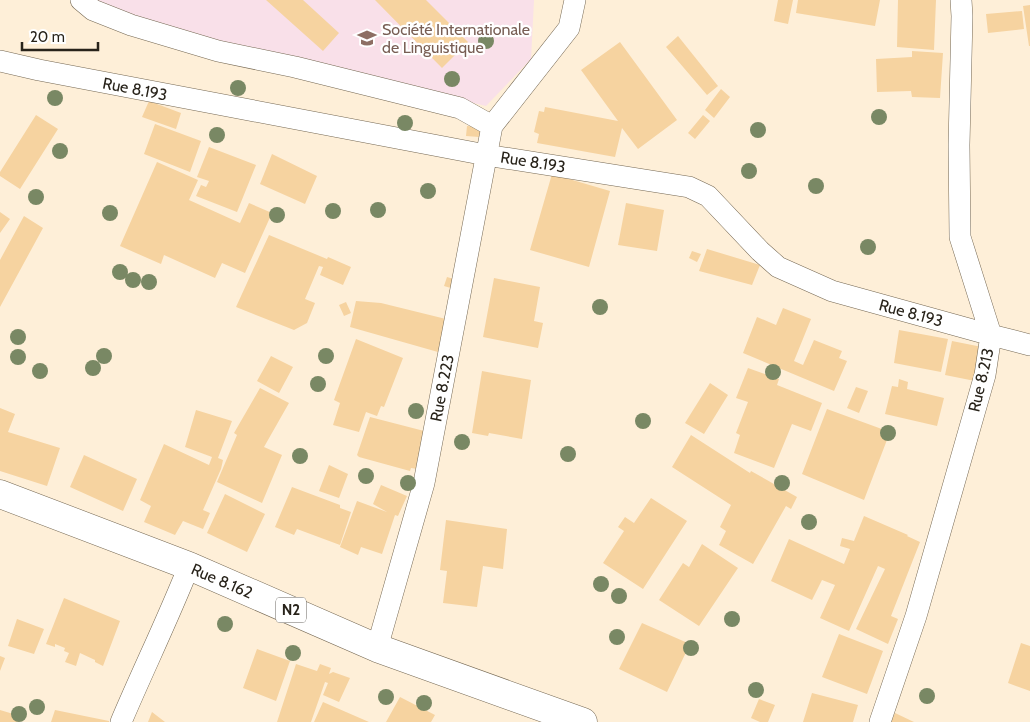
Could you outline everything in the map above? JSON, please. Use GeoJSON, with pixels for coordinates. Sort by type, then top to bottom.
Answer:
{"type":"FeatureCollection","features":[{"type":"Feature","properties":{"kind":"highway","name":"Rue 8.162"},"geometry":{"type":"LineString","coordinates":[[0,494],[189,566],[377,648],[583,722]]}},
{"type":"Feature","properties":{"kind":"street"},"geometry":{"type":"LineString","coordinates":[[81,0],[93,10],[131,25],[218,51],[295,66],[460,108],[492,126]]}},
{"type":"Feature","properties":{"kind":"street","name":"Rue 8.223"},"geometry":{"type":"LineString","coordinates":[[377,648],[424,483],[492,126],[569,28],[575,0]]}},
{"type":"Feature","properties":{"kind":"street","name":"Rue 8.213"},"geometry":{"type":"LineString","coordinates":[[880,722],[916,616],[983,384],[991,335],[960,237],[961,0]]}},
{"type":"Feature","properties":{"kind":"street","name":"Rue 8.193"},"geometry":{"type":"LineString","coordinates":[[0,61],[486,155],[689,187],[708,196],[760,251],[778,267],[832,291],[1030,344]]}},
{"type":"Feature","properties":{"kind":"street"},"geometry":{"type":"LineString","coordinates":[[121,722],[189,566]]}},
{"type":"Feature","properties":{"kind":"shaded area","name":"Société Internationale de Linguistique"},"geometry":{"type":"Polygon","coordinates":[[[91,0],[534,0],[531,59],[486,106],[113,17],[91,0]]]}},
{"type":"Feature","properties":{"kind":"building"},"geometry":{"type":"Polygon","coordinates":[[[266,0],[303,0],[339,33],[323,51],[266,0]]]}},
{"type":"Feature","properties":{"kind":"building"},"geometry":{"type":"Polygon","coordinates":[[[375,0],[426,0],[468,42],[442,68],[375,0]]]}},
{"type":"Feature","properties":{"kind":"building"},"geometry":{"type":"Polygon","coordinates":[[[778,0],[793,0],[788,24],[774,21],[778,0]]]}},
{"type":"Feature","properties":{"kind":"building"},"geometry":{"type":"Polygon","coordinates":[[[798,0],[880,0],[875,26],[796,13],[798,0]]]}},
{"type":"Feature","properties":{"kind":"building"},"geometry":{"type":"Polygon","coordinates":[[[898,0],[936,0],[934,50],[897,47],[898,0]]]}},
{"type":"Feature","properties":{"kind":"building"},"geometry":{"type":"Polygon","coordinates":[[[1030,5],[1030,46],[1029,46],[1023,6],[1030,5]]]}},
{"type":"Feature","properties":{"kind":"building"},"geometry":{"type":"Polygon","coordinates":[[[1022,11],[1024,29],[988,33],[986,14],[1022,11]]]}},
{"type":"Feature","properties":{"kind":"building"},"geometry":{"type":"Polygon","coordinates":[[[678,36],[718,86],[707,95],[666,47],[678,36]]]}},
{"type":"Feature","properties":{"kind":"building"},"geometry":{"type":"Polygon","coordinates":[[[620,42],[677,120],[638,149],[622,128],[615,157],[537,143],[539,134],[534,132],[539,111],[544,112],[545,107],[618,121],[581,70],[620,42]]]}},
{"type":"Feature","properties":{"kind":"building"},"geometry":{"type":"Polygon","coordinates":[[[912,51],[943,53],[940,98],[912,97],[911,91],[877,92],[876,59],[912,57],[912,51]]]}},
{"type":"Feature","properties":{"kind":"building"},"geometry":{"type":"Polygon","coordinates":[[[721,89],[730,97],[714,118],[705,110],[721,89]]]}},
{"type":"Feature","properties":{"kind":"building"},"geometry":{"type":"Polygon","coordinates":[[[149,101],[181,113],[176,129],[142,117],[149,101]]]}},
{"type":"Feature","properties":{"kind":"building"},"geometry":{"type":"Polygon","coordinates":[[[36,115],[58,129],[20,189],[0,176],[0,172],[36,115]]]}},
{"type":"Feature","properties":{"kind":"building"},"geometry":{"type":"Polygon","coordinates":[[[703,115],[710,121],[695,139],[688,133],[703,115]]]}},
{"type":"Feature","properties":{"kind":"building"},"geometry":{"type":"Polygon","coordinates":[[[155,124],[201,141],[190,172],[144,154],[155,124]]]}},
{"type":"Feature","properties":{"kind":"building"},"geometry":{"type":"Polygon","coordinates":[[[467,126],[481,127],[479,137],[466,136],[467,126]]]}},
{"type":"Feature","properties":{"kind":"building"},"geometry":{"type":"Polygon","coordinates":[[[209,147],[256,165],[237,212],[196,196],[201,185],[206,187],[209,181],[197,177],[209,147]]]}},
{"type":"Feature","properties":{"kind":"building"},"geometry":{"type":"Polygon","coordinates":[[[272,154],[317,176],[305,204],[260,184],[272,154]]]}},
{"type":"Feature","properties":{"kind":"building"},"geometry":{"type":"Polygon","coordinates":[[[157,162],[198,180],[189,200],[240,223],[249,203],[272,213],[245,273],[222,263],[215,278],[164,255],[161,264],[120,246],[157,162]]]}},
{"type":"Feature","properties":{"kind":"building"},"geometry":{"type":"Polygon","coordinates":[[[552,174],[610,191],[589,267],[530,250],[552,174]]]}},
{"type":"Feature","properties":{"kind":"building"},"geometry":{"type":"Polygon","coordinates":[[[626,203],[664,210],[657,251],[618,245],[626,203]]]}},
{"type":"Feature","properties":{"kind":"building"},"geometry":{"type":"Polygon","coordinates":[[[0,212],[10,219],[0,233],[0,212]]]}},
{"type":"Feature","properties":{"kind":"building"},"geometry":{"type":"Polygon","coordinates":[[[24,216],[43,228],[0,307],[0,260],[24,216]]]}},
{"type":"Feature","properties":{"kind":"building"},"geometry":{"type":"Polygon","coordinates":[[[269,235],[351,267],[343,285],[320,275],[323,267],[319,266],[305,299],[315,303],[307,323],[294,330],[236,307],[269,235]]]}},
{"type":"Feature","properties":{"kind":"building"},"geometry":{"type":"Polygon","coordinates":[[[707,249],[760,265],[752,285],[699,271],[707,249]]]}},
{"type":"Feature","properties":{"kind":"building"},"geometry":{"type":"Polygon","coordinates":[[[692,251],[701,254],[697,262],[689,258],[692,251]]]}},
{"type":"Feature","properties":{"kind":"building"},"geometry":{"type":"Polygon","coordinates":[[[447,277],[457,280],[454,289],[444,286],[447,277]]]}},
{"type":"Feature","properties":{"kind":"building"},"geometry":{"type":"Polygon","coordinates":[[[494,278],[540,287],[534,321],[543,323],[538,348],[483,337],[494,278]]]}},
{"type":"Feature","properties":{"kind":"building"},"geometry":{"type":"Polygon","coordinates":[[[356,301],[381,303],[450,320],[445,354],[350,327],[356,301]]]}},
{"type":"Feature","properties":{"kind":"building"},"geometry":{"type":"Polygon","coordinates":[[[346,302],[351,313],[344,316],[339,305],[346,302]]]}},
{"type":"Feature","properties":{"kind":"building"},"geometry":{"type":"Polygon","coordinates":[[[783,308],[811,319],[794,361],[803,365],[814,340],[842,351],[839,358],[847,361],[834,391],[743,353],[757,317],[776,325],[783,308]]]}},
{"type":"Feature","properties":{"kind":"building"},"geometry":{"type":"Polygon","coordinates":[[[899,330],[948,339],[941,372],[894,363],[899,330]]]}},
{"type":"Feature","properties":{"kind":"building"},"geometry":{"type":"Polygon","coordinates":[[[356,339],[403,358],[384,407],[381,406],[377,416],[366,412],[359,432],[333,425],[340,403],[334,400],[356,339]]]}},
{"type":"Feature","properties":{"kind":"building"},"geometry":{"type":"Polygon","coordinates":[[[952,341],[982,347],[975,381],[945,375],[952,341]]]}},
{"type":"Feature","properties":{"kind":"building"},"geometry":{"type":"Polygon","coordinates":[[[271,356],[293,367],[279,393],[257,381],[271,356]]]}},
{"type":"Feature","properties":{"kind":"building"},"geometry":{"type":"Polygon","coordinates":[[[748,368],[779,379],[777,385],[822,403],[811,431],[792,424],[774,468],[734,453],[740,435],[736,433],[748,402],[736,398],[748,368]]]}},
{"type":"Feature","properties":{"kind":"building"},"geometry":{"type":"Polygon","coordinates":[[[482,371],[531,380],[522,439],[489,433],[488,436],[472,433],[482,371]]]}},
{"type":"Feature","properties":{"kind":"building"},"geometry":{"type":"Polygon","coordinates":[[[899,379],[908,382],[907,389],[944,398],[937,426],[885,414],[892,386],[898,387],[899,379]]]}},
{"type":"Feature","properties":{"kind":"building"},"geometry":{"type":"Polygon","coordinates":[[[710,383],[728,395],[704,434],[685,423],[710,383]]]}},
{"type":"Feature","properties":{"kind":"building"},"geometry":{"type":"Polygon","coordinates":[[[856,387],[868,391],[859,413],[847,408],[856,387]]]}},
{"type":"Feature","properties":{"kind":"building"},"geometry":{"type":"Polygon","coordinates":[[[260,388],[289,403],[264,447],[282,455],[262,503],[217,482],[237,435],[234,433],[260,388]]]}},
{"type":"Feature","properties":{"kind":"building"},"geometry":{"type":"Polygon","coordinates":[[[0,408],[15,414],[8,432],[60,448],[47,486],[0,471],[0,408]]]}},
{"type":"Feature","properties":{"kind":"building"},"geometry":{"type":"Polygon","coordinates":[[[827,409],[890,432],[864,500],[802,474],[827,409]]]}},
{"type":"Feature","properties":{"kind":"building"},"geometry":{"type":"Polygon","coordinates":[[[196,410],[232,421],[218,458],[223,460],[221,469],[203,510],[210,513],[203,529],[183,521],[175,535],[144,522],[151,506],[140,500],[164,444],[209,465],[212,457],[185,447],[196,410]]]}},
{"type":"Feature","properties":{"kind":"building"},"geometry":{"type":"Polygon","coordinates":[[[370,417],[428,432],[418,469],[411,468],[410,471],[357,455],[370,417]]]}},
{"type":"Feature","properties":{"kind":"building"},"geometry":{"type":"Polygon","coordinates":[[[691,435],[750,473],[751,471],[797,497],[791,509],[786,506],[753,564],[719,545],[726,531],[720,527],[731,505],[672,467],[691,435]]]}},
{"type":"Feature","properties":{"kind":"building"},"geometry":{"type":"Polygon","coordinates":[[[84,455],[137,479],[123,511],[70,487],[84,455]]]}},
{"type":"Feature","properties":{"kind":"building"},"geometry":{"type":"Polygon","coordinates":[[[329,465],[348,474],[339,498],[319,491],[329,465]]]}},
{"type":"Feature","properties":{"kind":"building"},"geometry":{"type":"Polygon","coordinates":[[[381,485],[407,496],[398,516],[395,515],[382,554],[361,547],[358,555],[340,547],[357,501],[387,512],[373,504],[381,485]]]}},
{"type":"Feature","properties":{"kind":"building"},"geometry":{"type":"Polygon","coordinates":[[[292,487],[340,505],[340,508],[351,512],[340,545],[297,529],[294,535],[275,527],[292,487]]]}},
{"type":"Feature","properties":{"kind":"building"},"geometry":{"type":"Polygon","coordinates":[[[225,494],[265,514],[247,552],[207,533],[225,494]]]}},
{"type":"Feature","properties":{"kind":"building"},"geometry":{"type":"Polygon","coordinates":[[[651,498],[687,521],[643,589],[603,563],[624,531],[618,527],[625,517],[634,523],[651,498]]]}},
{"type":"Feature","properties":{"kind":"building"},"geometry":{"type":"Polygon","coordinates":[[[864,516],[920,542],[891,616],[898,619],[888,644],[856,629],[885,569],[878,566],[849,631],[820,618],[835,585],[822,580],[812,600],[771,581],[789,539],[844,564],[850,549],[840,546],[842,538],[854,541],[864,516]]]}},
{"type":"Feature","properties":{"kind":"building"},"geometry":{"type":"Polygon","coordinates":[[[446,520],[507,529],[503,569],[483,566],[477,607],[443,603],[447,571],[440,570],[446,520]]]}},
{"type":"Feature","properties":{"kind":"building"},"geometry":{"type":"Polygon","coordinates":[[[702,544],[738,568],[699,626],[659,600],[683,563],[689,567],[702,544]]]}},
{"type":"Feature","properties":{"kind":"building"},"geometry":{"type":"Polygon","coordinates":[[[64,598],[120,621],[103,666],[80,653],[76,666],[65,662],[69,653],[64,651],[65,648],[55,644],[55,647],[46,644],[64,598]]]}},
{"type":"Feature","properties":{"kind":"building"},"geometry":{"type":"Polygon","coordinates":[[[17,619],[44,629],[34,654],[8,646],[17,619]]]}},
{"type":"Feature","properties":{"kind":"building"},"geometry":{"type":"Polygon","coordinates":[[[642,623],[690,644],[667,692],[619,669],[642,623]]]}},
{"type":"Feature","properties":{"kind":"building"},"geometry":{"type":"Polygon","coordinates":[[[839,634],[883,651],[867,694],[822,677],[839,634]]]}},
{"type":"Feature","properties":{"kind":"building"},"geometry":{"type":"Polygon","coordinates":[[[1021,643],[1030,646],[1030,691],[1008,683],[1021,643]]]}},
{"type":"Feature","properties":{"kind":"building"},"geometry":{"type":"Polygon","coordinates":[[[257,649],[290,661],[276,701],[243,688],[257,649]]]}},
{"type":"Feature","properties":{"kind":"building"},"geometry":{"type":"Polygon","coordinates":[[[0,656],[5,658],[0,671],[0,656]]]}},
{"type":"Feature","properties":{"kind":"building"},"geometry":{"type":"Polygon","coordinates":[[[296,664],[317,671],[320,664],[331,668],[329,674],[333,672],[350,678],[339,702],[323,695],[328,683],[325,682],[311,722],[277,722],[296,664]]]}},
{"type":"Feature","properties":{"kind":"building"},"geometry":{"type":"Polygon","coordinates":[[[812,693],[858,705],[853,722],[803,722],[812,693]]]}},
{"type":"Feature","properties":{"kind":"building"},"geometry":{"type":"Polygon","coordinates":[[[400,697],[435,715],[431,722],[386,722],[400,697]]]}},
{"type":"Feature","properties":{"kind":"building"},"geometry":{"type":"Polygon","coordinates":[[[759,699],[775,705],[768,722],[760,722],[751,718],[759,699]]]}},
{"type":"Feature","properties":{"kind":"building"},"geometry":{"type":"Polygon","coordinates":[[[323,702],[369,722],[314,722],[323,702]]]}},
{"type":"Feature","properties":{"kind":"building"},"geometry":{"type":"Polygon","coordinates":[[[0,710],[20,716],[19,722],[0,722],[0,710]]]}},
{"type":"Feature","properties":{"kind":"building"},"geometry":{"type":"Polygon","coordinates":[[[55,710],[109,721],[109,722],[51,722],[55,710]]]}},
{"type":"Feature","properties":{"kind":"building"},"geometry":{"type":"Polygon","coordinates":[[[152,712],[165,722],[148,722],[152,712]]]}},
{"type":"Feature","properties":{"kind":"building"},"geometry":{"type":"Polygon","coordinates":[[[895,713],[914,722],[891,722],[895,713]]]}},
{"type":"Feature","properties":{"kind":"place","name":"Société Internationale de Linguistique"},"geometry":{"type":"Point","coordinates":[367,38]}}]}
